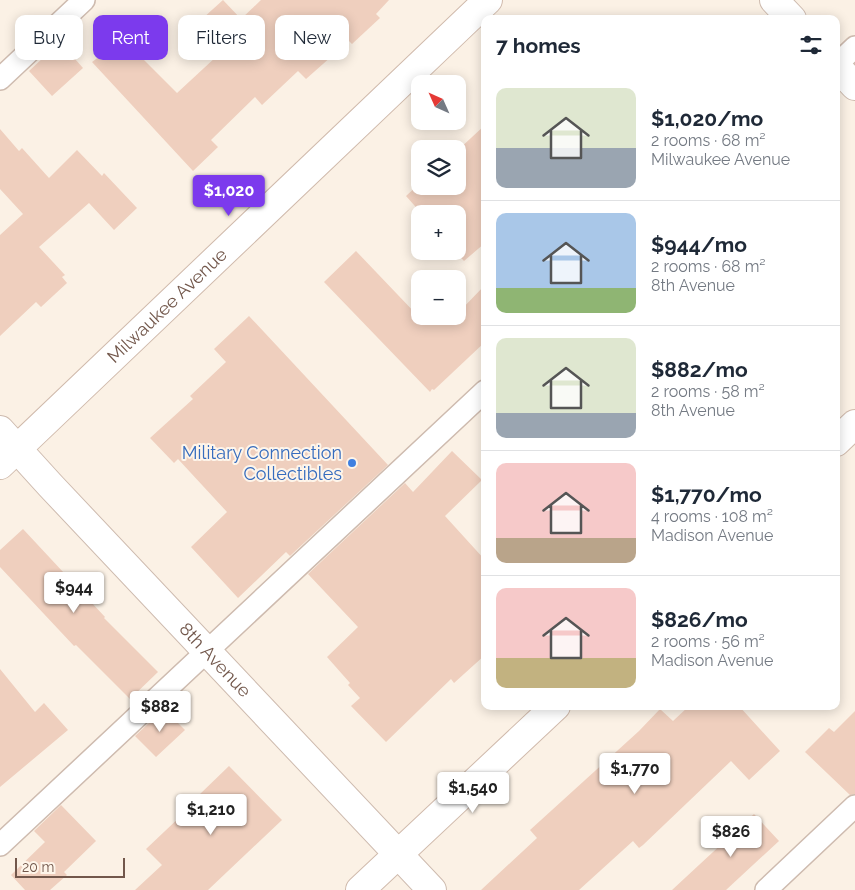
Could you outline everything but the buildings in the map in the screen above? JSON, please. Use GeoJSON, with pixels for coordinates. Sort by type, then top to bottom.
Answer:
{"type":"FeatureCollection","features":[{"type":"Feature","properties":{"kind":"street","name":"Milwaukee Avenue"},"geometry":{"type":"LineString","coordinates":[[6,448],[488,0]]}},
{"type":"Feature","properties":{"kind":"street"},"geometry":{"type":"LineString","coordinates":[[774,0],[788,15]]}},
{"type":"Feature","properties":{"kind":"street"},"geometry":{"type":"LineString","coordinates":[[840,70],[855,86]]}},
{"type":"Feature","properties":{"kind":"street"},"geometry":{"type":"LineString","coordinates":[[840,438],[855,424]]}},
{"type":"Feature","properties":{"kind":"street","name":"8th Avenue"},"geometry":{"type":"LineString","coordinates":[[6,448],[207,650],[432,890]]}},
{"type":"Feature","properties":{"kind":"street"},"geometry":{"type":"LineString","coordinates":[[360,890],[552,710]]}},
{"type":"Feature","properties":{"kind":"lane"},"geometry":{"type":"LineString","coordinates":[[0,79],[84,0]]}},
{"type":"Feature","properties":{"kind":"lane"},"geometry":{"type":"LineString","coordinates":[[840,62],[855,47]]}},
{"type":"Feature","properties":{"kind":"lane"},"geometry":{"type":"LineString","coordinates":[[0,845],[481,395]]}},
{"type":"Feature","properties":{"kind":"lane"},"geometry":{"type":"LineString","coordinates":[[766,890],[855,806]]}},
{"type":"Feature","properties":{"kind":"place","name":"Military Connection Collectibles"},"geometry":{"type":"Point","coordinates":[352,463]}}]}
